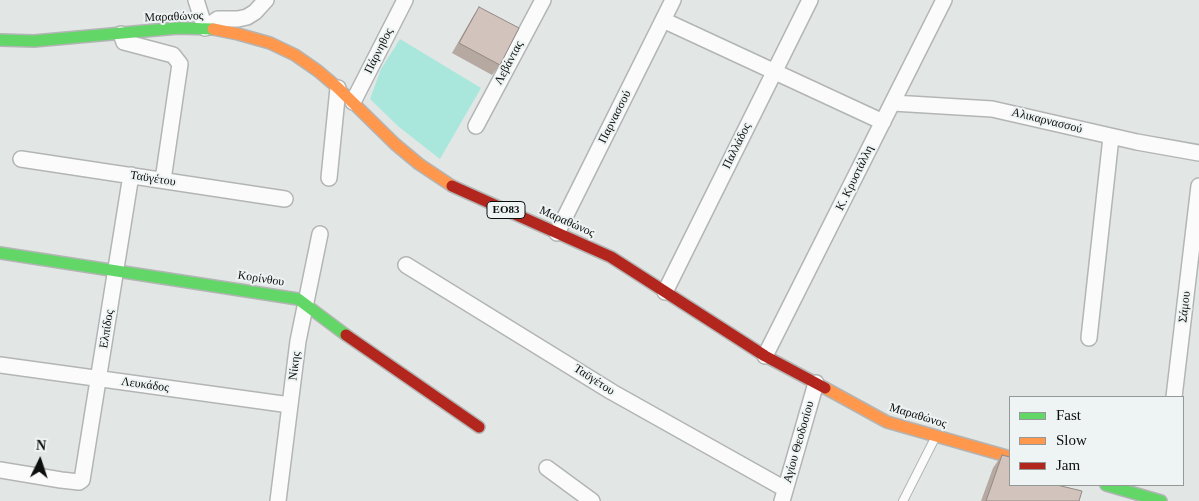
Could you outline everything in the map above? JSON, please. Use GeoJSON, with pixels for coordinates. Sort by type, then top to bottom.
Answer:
{"type":"FeatureCollection","features":[{"type":"Feature","properties":{"kind":"main road","name":"Μαραθώνος"},"geometry":{"type":"LineString","coordinates":[[0,40],[34,42],[169,29],[205,28],[270,42],[295,55],[338,88],[395,144],[433,174],[462,191],[610,256],[765,356],[816,382],[886,422],[1009,457]]}},
{"type":"Feature","properties":{"kind":"main road","name":"Κορίνθου"},"geometry":{"type":"LineString","coordinates":[[0,253],[294,298],[306,304],[318,316],[480,427]]}},
{"type":"Feature","properties":{"kind":"main road"},"geometry":{"type":"LineString","coordinates":[[1110,486],[1161,501]]}},
{"type":"Feature","properties":{"kind":"street"},"geometry":{"type":"LineString","coordinates":[[196,0],[205,28],[218,19],[247,17],[255,12],[266,0]]}},
{"type":"Feature","properties":{"kind":"street","name":"Πάρνηθος"},"geometry":{"type":"LineString","coordinates":[[353,102],[405,0]]}},
{"type":"Feature","properties":{"kind":"street","name":"Λεβάντας"},"geometry":{"type":"LineString","coordinates":[[476,126],[543,0]]}},
{"type":"Feature","properties":{"kind":"street","name":"Παρνασσού"},"geometry":{"type":"LineString","coordinates":[[557,233],[673,0]]}},
{"type":"Feature","properties":{"kind":"street","name":"Παλλάδος"},"geometry":{"type":"LineString","coordinates":[[665,292],[810,0]]}},
{"type":"Feature","properties":{"kind":"street","name":"Κ. Κρυστάλλη"},"geometry":{"type":"LineString","coordinates":[[765,356],[944,0]]}},
{"type":"Feature","properties":{"kind":"street"},"geometry":{"type":"LineString","coordinates":[[663,20],[883,122]]}},
{"type":"Feature","properties":{"kind":"street"},"geometry":{"type":"LineString","coordinates":[[121,34],[124,42],[172,55],[180,64],[163,180]]}},
{"type":"Feature","properties":{"kind":"street"},"geometry":{"type":"LineString","coordinates":[[329,178],[338,88]]}},
{"type":"Feature","properties":{"kind":"street","name":"Αλικαρνασσού"},"geometry":{"type":"LineString","coordinates":[[892,103],[992,109],[1111,137],[1199,153]]}},
{"type":"Feature","properties":{"kind":"street"},"geometry":{"type":"LineString","coordinates":[[1089,338],[1111,137]]}},
{"type":"Feature","properties":{"kind":"street","name":"Ταϋγέτου"},"geometry":{"type":"LineString","coordinates":[[21,159],[285,199]]}},
{"type":"Feature","properties":{"kind":"street","name":"Ελπίδος"},"geometry":{"type":"LineString","coordinates":[[0,470],[61,480],[81,481],[83,477],[131,175]]}},
{"type":"Feature","properties":{"kind":"street","name":"Σάμου"},"geometry":{"type":"LineString","coordinates":[[1174,396],[1199,186]]}},
{"type":"Feature","properties":{"kind":"street","name":"Νίκης"},"geometry":{"type":"LineString","coordinates":[[278,500],[298,341],[320,234]]}},
{"type":"Feature","properties":{"kind":"street","name":"Ταϋγέτου"},"geometry":{"type":"LineString","coordinates":[[406,265],[783,495]]}},
{"type":"Feature","properties":{"kind":"street","name":"Λευκάδος"},"geometry":{"type":"LineString","coordinates":[[0,365],[290,405]]}},
{"type":"Feature","properties":{"kind":"street","name":"Αγίου Θεοδοσίου"},"geometry":{"type":"LineString","coordinates":[[783,495],[816,382]]}},
{"type":"Feature","properties":{"kind":"street"},"geometry":{"type":"LineString","coordinates":[[547,468],[592,501]]}},
{"type":"Feature","properties":{"kind":"lane"},"geometry":{"type":"LineString","coordinates":[[903,501],[936,436]]}},
{"type":"Feature","properties":{"kind":"green space"},"geometry":{"type":"Polygon","coordinates":[[[400,39],[481,88],[440,159],[399,127],[370,99],[381,69],[400,39]]]}},
{"type":"Feature","properties":{"kind":"building"},"geometry":{"type":"Polygon","coordinates":[[[479,7],[519,28],[500,65],[459,43],[479,7]]]}},
{"type":"Feature","properties":{"kind":"building"},"geometry":{"type":"Polygon","coordinates":[[[1002,455],[1009,457],[1009,486],[1061,486],[1082,491],[1079,501],[986,501],[1002,455]]]}},
{"type":"Feature","properties":{"kind":"traffic: fast"},"geometry":{"type":"LineString","coordinates":[[0,40],[34,41],[178,28],[213,29]]}},
{"type":"Feature","properties":{"kind":"traffic: fast"},"geometry":{"type":"LineString","coordinates":[[0,253],[298,299],[346,335]]}},
{"type":"Feature","properties":{"kind":"traffic: fast"},"geometry":{"type":"LineString","coordinates":[[1109,486],[1161,501]]}},
{"type":"Feature","properties":{"kind":"traffic: slow"},"geometry":{"type":"LineString","coordinates":[[213,29],[270,43],[295,55],[338,88],[395,144],[419,164],[452,186]]}},
{"type":"Feature","properties":{"kind":"traffic: slow"},"geometry":{"type":"LineString","coordinates":[[825,388],[887,422],[1009,457]]}},
{"type":"Feature","properties":{"kind":"traffic: jam"},"geometry":{"type":"LineString","coordinates":[[452,186],[611,257],[765,356],[825,388]]}},
{"type":"Feature","properties":{"kind":"traffic: jam"},"geometry":{"type":"LineString","coordinates":[[346,335],[479,427]]}}]}
